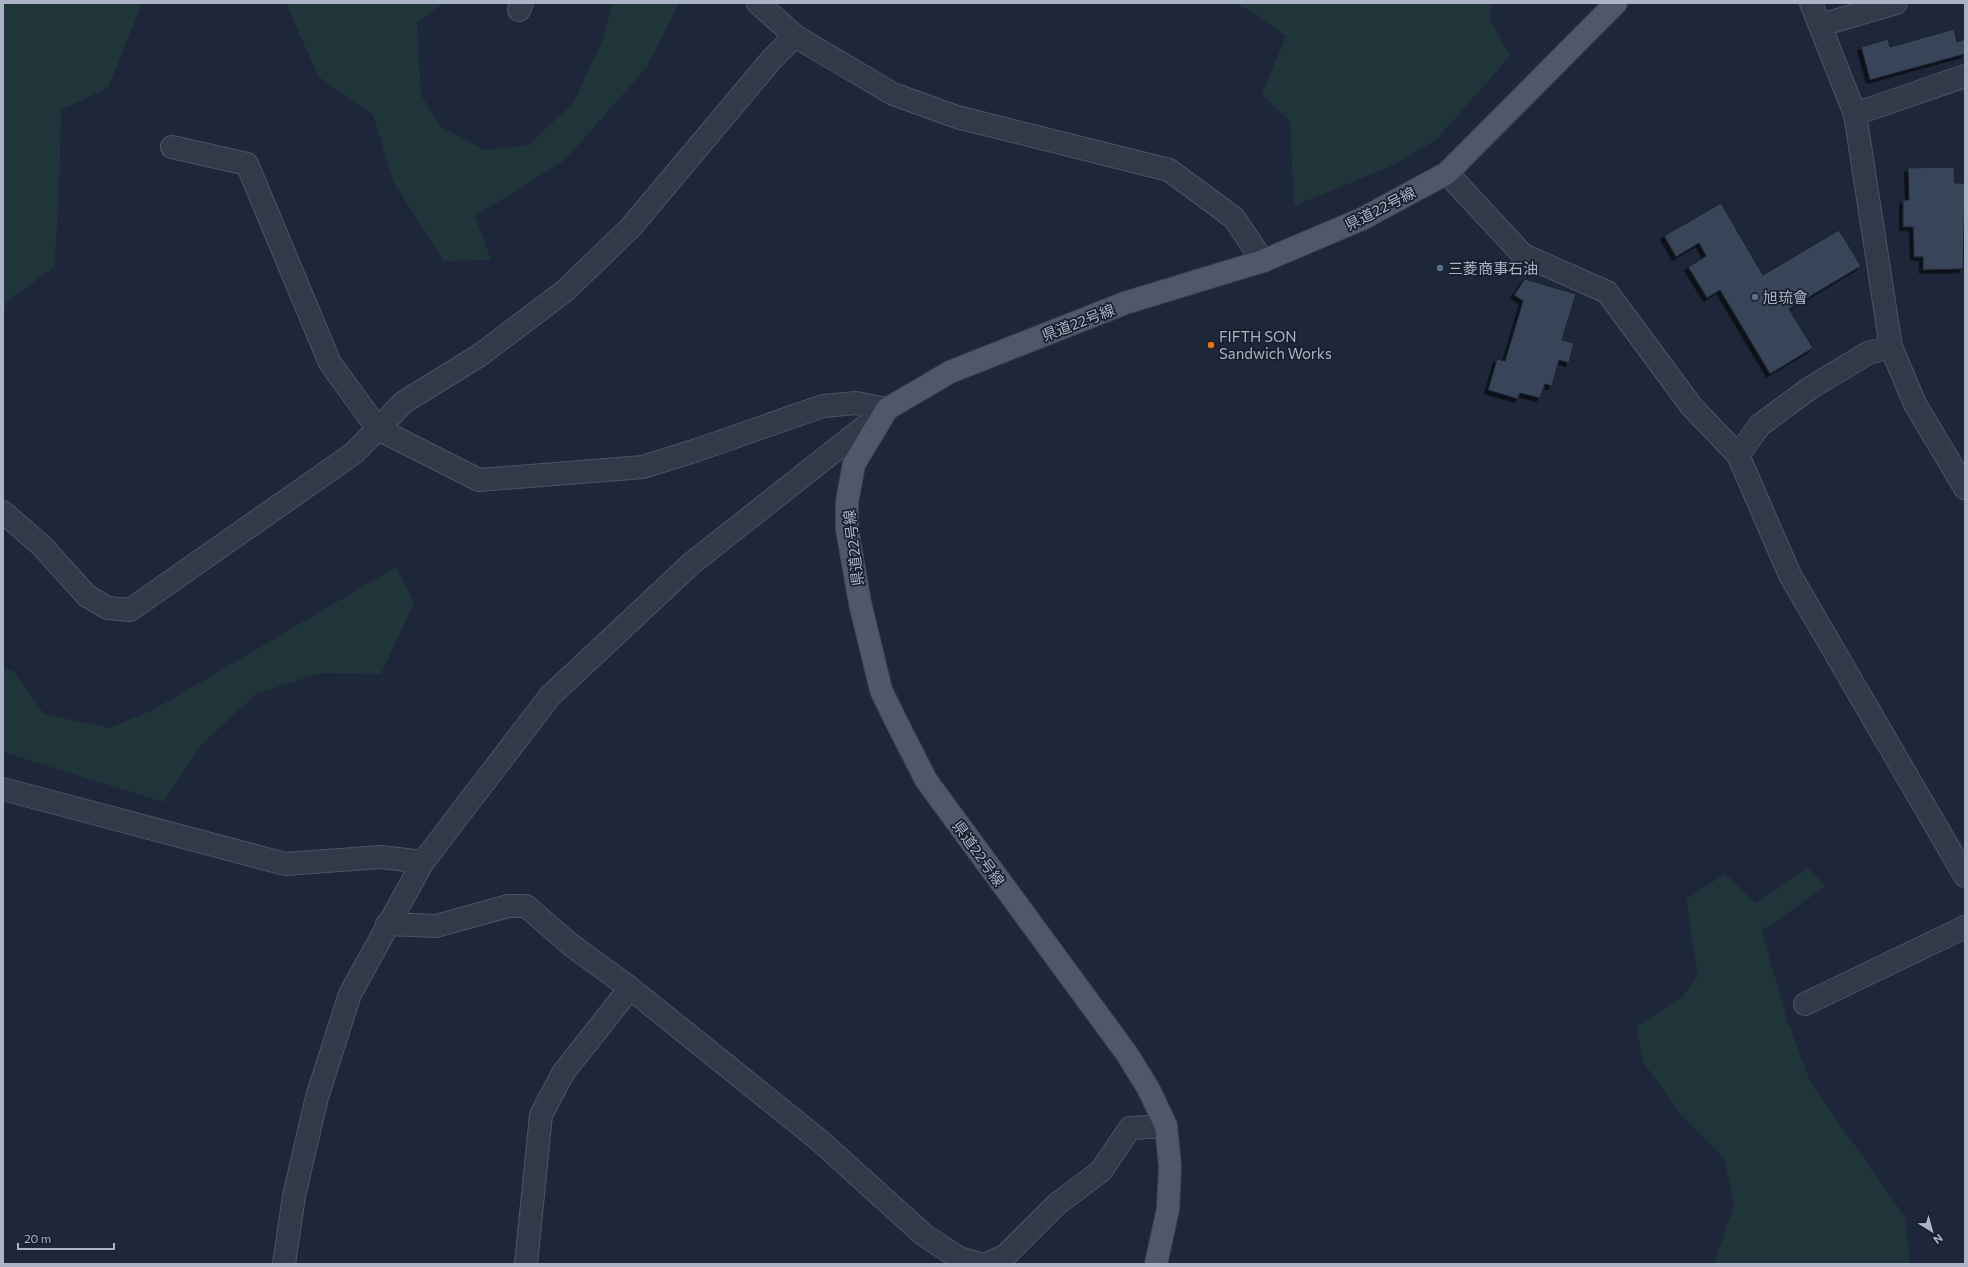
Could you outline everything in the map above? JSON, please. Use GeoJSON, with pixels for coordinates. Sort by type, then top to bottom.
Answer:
{"type":"FeatureCollection","features":[{"type":"Feature","properties":{"kind":"main road","name":"県道22号線"},"geometry":{"type":"LineString","coordinates":[[1156,1264],[1168,1209],[1170,1166],[1166,1126],[1148,1088],[1126,1054],[926,780],[881,690],[860,603],[847,529],[847,502],[854,464],[887,409],[950,372],[1118,306],[1263,262],[1362,219],[1446,173],[1616,3]]}},
{"type":"Feature","properties":{"kind":"street"},"geometry":{"type":"LineString","coordinates":[[758,3],[795,36],[893,94],[957,117],[1096,150],[1169,170],[1234,218],[1263,262]]}},
{"type":"Feature","properties":{"kind":"street"},"geometry":{"type":"LineString","coordinates":[[1811,3],[1855,114],[1892,347],[1915,404],[1965,488]]}},
{"type":"Feature","properties":{"kind":"street"},"geometry":{"type":"LineString","coordinates":[[1820,25],[1896,3]]}},
{"type":"Feature","properties":{"kind":"street"},"geometry":{"type":"LineString","coordinates":[[3,512],[42,546],[87,596],[108,608],[130,610],[354,453],[404,402],[480,354],[566,290],[630,227],[772,59],[795,36]]}},
{"type":"Feature","properties":{"kind":"street"},"geometry":{"type":"LineString","coordinates":[[1855,114],[1965,76]]}},
{"type":"Feature","properties":{"kind":"street"},"geometry":{"type":"LineString","coordinates":[[172,147],[247,164],[330,363],[378,429],[479,480],[643,467],[697,450],[822,406],[856,403],[887,409]]}},
{"type":"Feature","properties":{"kind":"street"},"geometry":{"type":"LineString","coordinates":[[1446,173],[1523,255],[1607,292],[1692,407],[1738,455],[1790,575],[1965,876]]}},
{"type":"Feature","properties":{"kind":"street"},"geometry":{"type":"LineString","coordinates":[[1738,455],[1760,425],[1810,388],[1868,353],[1892,347]]}},
{"type":"Feature","properties":{"kind":"street"},"geometry":{"type":"LineString","coordinates":[[284,1264],[294,1196],[317,1097],[350,994],[387,924],[423,862],[550,696],[692,563],[887,409]]}},
{"type":"Feature","properties":{"kind":"street"},"geometry":{"type":"LineString","coordinates":[[3,789],[285,864],[381,857],[423,862]]}},
{"type":"Feature","properties":{"kind":"street"},"geometry":{"type":"LineString","coordinates":[[387,924],[436,926],[508,906],[526,906],[571,945],[630,988],[819,1140],[924,1235],[959,1258],[980,1264]]}},
{"type":"Feature","properties":{"kind":"street"},"geometry":{"type":"LineString","coordinates":[[1804,1004],[1965,927]]}},
{"type":"Feature","properties":{"kind":"street"},"geometry":{"type":"LineString","coordinates":[[526,1264],[541,1115],[563,1073],[630,988]]}},
{"type":"Feature","properties":{"kind":"street"},"geometry":{"type":"LineString","coordinates":[[988,1264],[1005,1256],[1057,1204],[1100,1172],[1130,1128],[1166,1126]]}},
{"type":"Feature","properties":{"kind":"green space"},"geometry":{"type":"Polygon","coordinates":[[[3,3],[142,3],[108,88],[61,110],[59,195],[54,267],[7,301],[3,313],[3,3]]]}},
{"type":"Feature","properties":{"kind":"green space"},"geometry":{"type":"Polygon","coordinates":[[[286,3],[443,3],[417,23],[421,95],[441,127],[485,150],[529,145],[574,102],[604,36],[612,3],[679,3],[646,68],[565,160],[475,216],[491,260],[444,261],[394,183],[373,115],[318,76],[286,3]]]}},
{"type":"Feature","properties":{"kind":"green space"},"geometry":{"type":"Polygon","coordinates":[[[1235,3],[1491,3],[1490,19],[1510,56],[1436,140],[1391,166],[1294,206],[1290,121],[1262,94],[1286,36],[1257,15],[1235,3]]]}},
{"type":"Feature","properties":{"kind":"green space"},"geometry":{"type":"Polygon","coordinates":[[[396,567],[414,602],[381,674],[320,673],[256,694],[203,743],[163,802],[3,752],[3,669],[13,671],[44,714],[110,728],[155,709],[396,567]]]}},
{"type":"Feature","properties":{"kind":"green space"},"geometry":{"type":"Polygon","coordinates":[[[1808,868],[1826,886],[1762,931],[1787,1019],[1810,1082],[1905,1217],[1910,1264],[1714,1264],[1734,1204],[1724,1158],[1679,1112],[1644,1063],[1636,1027],[1681,998],[1698,975],[1686,899],[1725,874],[1756,903],[1808,868]]]}},
{"type":"Feature","properties":{"kind":"building"},"geometry":{"type":"Polygon","coordinates":[[[1954,29],[1957,42],[1965,39],[1965,54],[1870,80],[1861,47],[1888,39],[1890,47],[1954,29]]]}},
{"type":"Feature","properties":{"kind":"building"},"geometry":{"type":"Polygon","coordinates":[[[1954,167],[1955,183],[1965,183],[1963,269],[1923,270],[1923,257],[1914,257],[1913,227],[1903,227],[1903,200],[1909,200],[1908,168],[1954,167]]]}},
{"type":"Feature","properties":{"kind":"building"},"geometry":{"type":"Polygon","coordinates":[[[1721,203],[1763,275],[1839,230],[1861,266],[1789,309],[1813,348],[1770,374],[1720,290],[1707,298],[1688,267],[1706,256],[1699,243],[1676,257],[1664,236],[1721,203]]]}},
{"type":"Feature","properties":{"kind":"building"},"geometry":{"type":"Polygon","coordinates":[[[1525,279],[1576,294],[1562,340],[1574,343],[1569,363],[1559,360],[1552,386],[1545,384],[1540,398],[1520,393],[1518,399],[1488,390],[1497,359],[1505,361],[1523,301],[1514,295],[1525,279]]]}},
{"type":"Feature","properties":{"kind":"place","name":"三菱商事石油"},"geometry":{"type":"Point","coordinates":[1440,268]}},
{"type":"Feature","properties":{"kind":"place","name":"旭琉會"},"geometry":{"type":"Point","coordinates":[1755,297]}},
{"type":"Feature","properties":{"kind":"place","name":"FIFTH SON Sandwich Works"},"geometry":{"type":"Point","coordinates":[1211,345]}}]}
